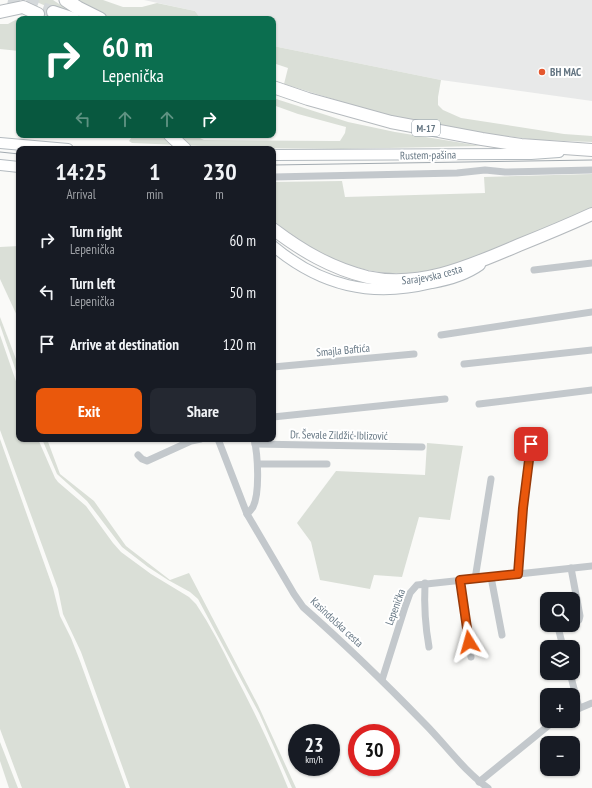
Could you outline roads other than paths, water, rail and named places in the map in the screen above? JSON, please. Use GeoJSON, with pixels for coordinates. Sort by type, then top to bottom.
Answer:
{"type":"FeatureCollection","features":[{"type":"Feature","properties":{"kind":"highway"},"geometry":{"type":"LineString","coordinates":[[66,0],[94,16]]}},
{"type":"Feature","properties":{"kind":"main road"},"geometry":{"type":"LineString","coordinates":[[24,0],[39,16]]}},
{"type":"Feature","properties":{"kind":"main road"},"geometry":{"type":"LineString","coordinates":[[0,12],[24,7],[38,16]]}},
{"type":"Feature","properties":{"kind":"main road"},"geometry":{"type":"LineString","coordinates":[[53,12],[65,16]]}},
{"type":"Feature","properties":{"kind":"main road","name":"M-17"},"geometry":{"type":"LineString","coordinates":[[276,88],[308,99],[391,122],[521,145],[587,150]]}},
{"type":"Feature","properties":{"kind":"main road"},"geometry":{"type":"LineString","coordinates":[[173,138],[182,146]]}},
{"type":"Feature","properties":{"kind":"main road"},"geometry":{"type":"LineString","coordinates":[[0,143],[34,146]]}},
{"type":"Feature","properties":{"kind":"main road","name":"Rustem-pašina"},"geometry":{"type":"LineString","coordinates":[[276,155],[531,154],[587,150]]}},
{"type":"Feature","properties":{"kind":"main road"},"geometry":{"type":"LineString","coordinates":[[0,165],[16,167]]}},
{"type":"Feature","properties":{"kind":"main road","name":"Sarajevska cesta"},"geometry":{"type":"LineString","coordinates":[[276,231],[316,258],[335,266],[369,277],[401,280],[426,277],[448,272],[485,260],[592,214]]}},
{"type":"Feature","properties":{"kind":"main road"},"geometry":{"type":"LineString","coordinates":[[276,248],[292,260],[318,275],[363,289],[409,288],[446,280],[472,270],[485,260]]}},
{"type":"Feature","properties":{"kind":"street"},"geometry":{"type":"LineString","coordinates":[[276,177],[450,173],[484,170],[505,172],[592,170]]}},
{"type":"Feature","properties":{"kind":"street"},"geometry":{"type":"LineString","coordinates":[[534,270],[592,263]]}},
{"type":"Feature","properties":{"kind":"street"},"geometry":{"type":"LineString","coordinates":[[440,335],[592,312]]}},
{"type":"Feature","properties":{"kind":"street"},"geometry":{"type":"LineString","coordinates":[[464,364],[592,350]]}},
{"type":"Feature","properties":{"kind":"street","name":"Smajla Baftića"},"geometry":{"type":"LineString","coordinates":[[276,367],[414,354]]}},
{"type":"Feature","properties":{"kind":"street"},"geometry":{"type":"LineString","coordinates":[[479,404],[592,390]]}},
{"type":"Feature","properties":{"kind":"street"},"geometry":{"type":"LineString","coordinates":[[276,417],[445,399]]}},
{"type":"Feature","properties":{"kind":"street"},"geometry":{"type":"LineString","coordinates":[[138,455],[147,461],[189,442]]}},
{"type":"Feature","properties":{"kind":"street","name":"Kasindolska cesta"},"geometry":{"type":"LineString","coordinates":[[219,442],[247,514],[294,594],[303,606],[382,680],[427,726],[468,772],[488,788]]}},
{"type":"Feature","properties":{"kind":"street"},"geometry":{"type":"LineString","coordinates":[[247,514],[253,507],[256,498],[258,464],[255,442]]}},
{"type":"Feature","properties":{"kind":"street","name":"Dr. Ševale Zildžić-Iblizović"},"geometry":{"type":"LineString","coordinates":[[255,442],[422,447]]}},
{"type":"Feature","properties":{"kind":"street"},"geometry":{"type":"LineString","coordinates":[[518,574],[523,508],[531,444]]}},
{"type":"Feature","properties":{"kind":"street"},"geometry":{"type":"LineString","coordinates":[[258,464],[327,464]]}},
{"type":"Feature","properties":{"kind":"street"},"geometry":{"type":"LineString","coordinates":[[475,579],[491,479]]}},
{"type":"Feature","properties":{"kind":"street"},"geometry":{"type":"LineString","coordinates":[[429,647],[426,630],[425,583],[592,566]]}},
{"type":"Feature","properties":{"kind":"street"},"geometry":{"type":"LineString","coordinates":[[571,568],[576,592]]}},
{"type":"Feature","properties":{"kind":"street"},"geometry":{"type":"LineString","coordinates":[[491,577],[502,635]]}},
{"type":"Feature","properties":{"kind":"street"},"geometry":{"type":"LineString","coordinates":[[460,580],[471,657]]}},
{"type":"Feature","properties":{"kind":"street","name":"Lepenička"},"geometry":{"type":"LineString","coordinates":[[382,680],[410,593],[417,585],[425,583]]}},
{"type":"Feature","properties":{"kind":"street"},"geometry":{"type":"LineString","coordinates":[[580,708],[592,703]]}},
{"type":"Feature","properties":{"kind":"street"},"geometry":{"type":"LineString","coordinates":[[479,782],[545,728]]}},
{"type":"Feature","properties":{"kind":"tunnel"},"geometry":{"type":"LineString","coordinates":[[8,0],[34,5],[53,12]]}},
{"type":"Feature","properties":{"kind":"tram line"},"geometry":{"type":"LineString","coordinates":[[0,152],[16,154]]}},
{"type":"Feature","properties":{"kind":"tram line"},"geometry":{"type":"LineString","coordinates":[[276,165],[592,160]]}},
{"type":"Feature","properties":{"kind":"place","name":"BH MAC"},"geometry":{"type":"Point","coordinates":[542,72]}}]}
